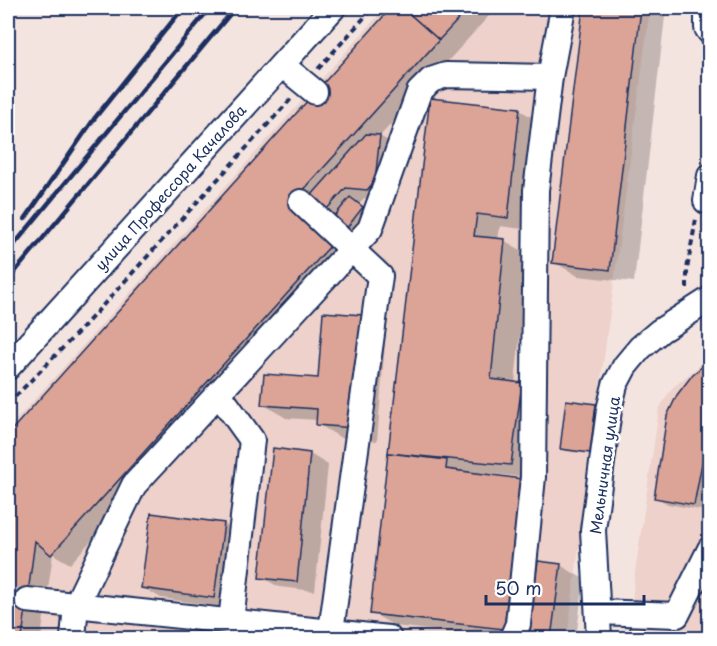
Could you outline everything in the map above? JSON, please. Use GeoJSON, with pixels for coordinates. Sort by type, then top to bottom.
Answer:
{"type":"FeatureCollection","features":[{"type":"Feature","properties":{"kind":"street","name":"улица Профессора Качалова"},"geometry":{"type":"LineString","coordinates":[[8,367],[333,8]]}},
{"type":"Feature","properties":{"kind":"street"},"geometry":{"type":"LineString","coordinates":[[512,639],[518,624],[533,477],[536,190],[550,77],[563,8]]}},
{"type":"Feature","properties":{"kind":"street"},"geometry":{"type":"LineString","coordinates":[[707,8],[707,28],[710,32]]}},
{"type":"Feature","properties":{"kind":"street"},"geometry":{"type":"LineString","coordinates":[[282,64],[310,88]]}},
{"type":"Feature","properties":{"kind":"street"},"geometry":{"type":"LineString","coordinates":[[73,639],[76,605],[134,485],[370,229],[419,92],[431,80],[446,75],[550,77]]}},
{"type":"Feature","properties":{"kind":"street"},"geometry":{"type":"LineString","coordinates":[[706,201],[710,176]]}},
{"type":"Feature","properties":{"kind":"street"},"geometry":{"type":"LineString","coordinates":[[301,202],[380,276],[331,635]]}},
{"type":"Feature","properties":{"kind":"street","name":"Мельничная улица"},"geometry":{"type":"LineString","coordinates":[[599,639],[593,530],[609,410],[615,385],[625,366],[640,348],[710,299]]}},
{"type":"Feature","properties":{"kind":"street"},"geometry":{"type":"LineString","coordinates":[[219,394],[252,440],[231,621]]}},
{"type":"Feature","properties":{"kind":"street"},"geometry":{"type":"LineString","coordinates":[[598,612],[677,615],[710,549]]}},
{"type":"Feature","properties":{"kind":"street"},"geometry":{"type":"LineString","coordinates":[[27,600],[231,621],[331,635],[381,638]]}},
{"type":"Feature","properties":{"kind":"path"},"geometry":{"type":"LineString","coordinates":[[8,404],[310,88],[373,8]]}},
{"type":"Feature","properties":{"kind":"path"},"geometry":{"type":"LineString","coordinates":[[687,313],[687,268],[696,220],[706,201]]}},
{"type":"Feature","properties":{"kind":"shaded area"},"geometry":{"type":"Polygon","coordinates":[[[385,8],[650,8],[567,638],[8,638],[8,429],[385,8]]]}},
{"type":"Feature","properties":{"kind":"shaded area"},"geometry":{"type":"Polygon","coordinates":[[[709,358],[709,638],[628,638],[659,409],[672,388],[709,358]]]}},
{"type":"Feature","properties":{"kind":"building"},"geometry":{"type":"Polygon","coordinates":[[[391,8],[403,8],[439,40],[290,205],[332,244],[51,555],[35,541],[22,638],[8,638],[8,434],[391,8]]]}},
{"type":"Feature","properties":{"kind":"building"},"geometry":{"type":"Polygon","coordinates":[[[403,8],[469,8],[439,40],[403,8]]]}},
{"type":"Feature","properties":{"kind":"building"},"geometry":{"type":"Polygon","coordinates":[[[583,8],[641,8],[610,270],[552,263],[583,8]]]}},
{"type":"Feature","properties":{"kind":"building"},"geometry":{"type":"Polygon","coordinates":[[[430,98],[520,108],[508,218],[477,214],[474,236],[505,239],[491,379],[522,383],[511,465],[388,453],[430,98]]]}},
{"type":"Feature","properties":{"kind":"building"},"geometry":{"type":"Polygon","coordinates":[[[366,134],[380,135],[375,181],[367,190],[346,188],[325,211],[310,197],[366,134]]]}},
{"type":"Feature","properties":{"kind":"building"},"geometry":{"type":"Polygon","coordinates":[[[350,197],[363,207],[346,229],[333,218],[350,197]]]}},
{"type":"Feature","properties":{"kind":"building"},"geometry":{"type":"Polygon","coordinates":[[[323,312],[363,315],[354,428],[316,425],[317,409],[261,405],[264,374],[318,378],[323,312]]]}},
{"type":"Feature","properties":{"kind":"building"},"geometry":{"type":"Polygon","coordinates":[[[708,362],[710,421],[694,505],[654,498],[667,416],[677,395],[693,374],[708,362]]]}},
{"type":"Feature","properties":{"kind":"building"},"geometry":{"type":"Polygon","coordinates":[[[566,400],[596,404],[590,453],[560,449],[566,400]]]}},
{"type":"Feature","properties":{"kind":"building"},"geometry":{"type":"Polygon","coordinates":[[[273,448],[310,453],[297,582],[259,578],[273,448]]]}},
{"type":"Feature","properties":{"kind":"building"},"geometry":{"type":"Polygon","coordinates":[[[388,453],[447,460],[446,469],[522,479],[504,629],[370,614],[388,453]]]}},
{"type":"Feature","properties":{"kind":"building"},"geometry":{"type":"Polygon","coordinates":[[[151,513],[224,523],[214,598],[141,588],[151,513]]]}},
{"type":"Feature","properties":{"kind":"building"},"geometry":{"type":"Polygon","coordinates":[[[538,561],[561,564],[551,638],[527,638],[538,561]]]}},
{"type":"Feature","properties":{"kind":"building"},"geometry":{"type":"Polygon","coordinates":[[[631,625],[644,627],[642,638],[628,638],[631,625]]]}},
{"type":"Feature","properties":{"kind":"tunnel"},"geometry":{"type":"LineString","coordinates":[[8,598],[27,600]]}},
{"type":"Feature","properties":{"kind":"railway"},"geometry":{"type":"LineString","coordinates":[[25,219],[94,119],[183,8]]}},
{"type":"Feature","properties":{"kind":"railway"},"geometry":{"type":"LineString","coordinates":[[8,252],[210,8]]}},
{"type":"Feature","properties":{"kind":"railway"},"geometry":{"type":"LineString","coordinates":[[8,280],[235,8]]}}]}
